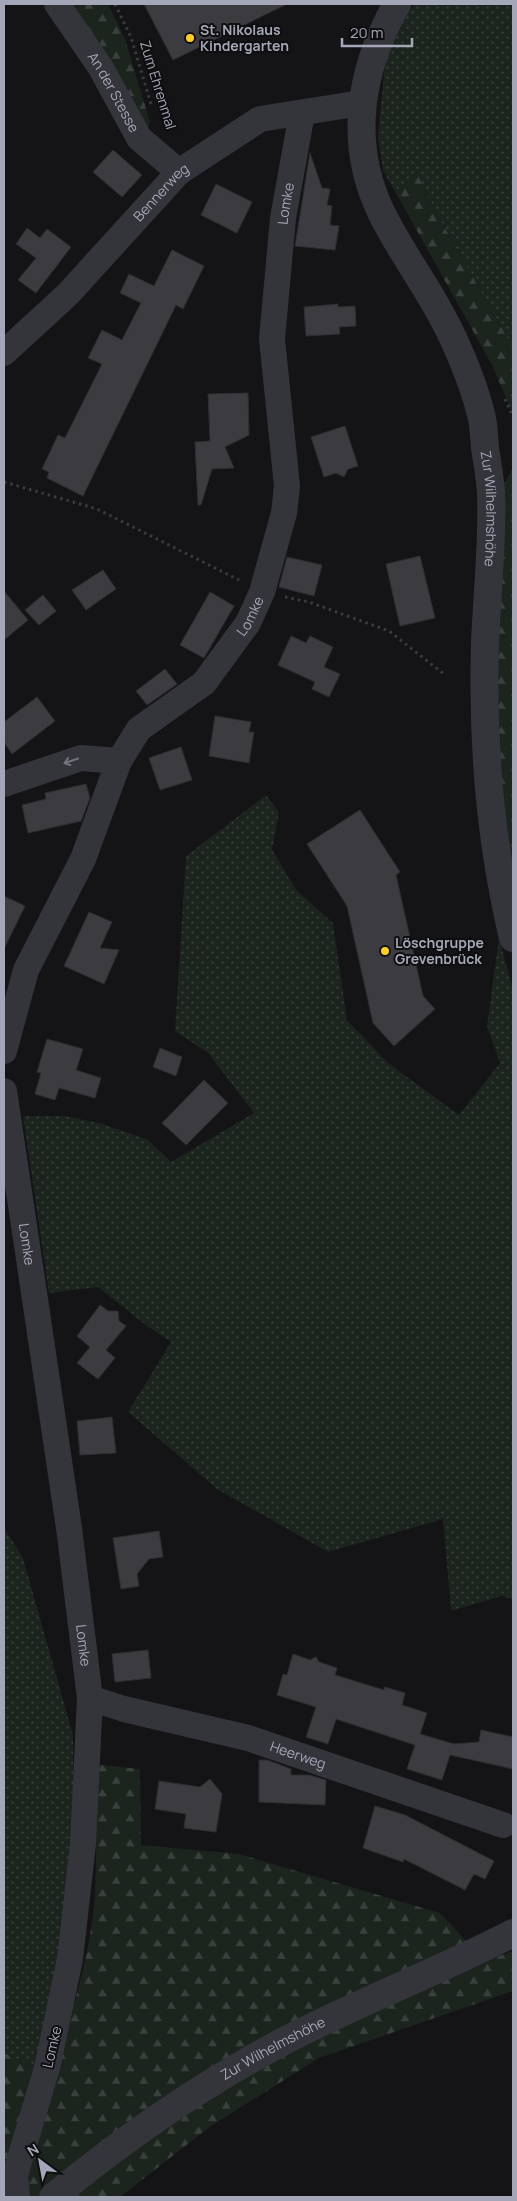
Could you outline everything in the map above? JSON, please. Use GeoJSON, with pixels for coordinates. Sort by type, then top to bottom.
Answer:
{"type":"FeatureCollection","features":[{"type":"Feature","properties":{"kind":"street","name":"An der Stesse"},"geometry":{"type":"LineString","coordinates":[[57,4],[101,68],[139,138],[179,172]]}},
{"type":"Feature","properties":{"kind":"street","name":"Zur Wilhelmshöhe"},"geometry":{"type":"LineString","coordinates":[[397,4],[384,27],[370,61],[361,103],[363,146],[370,177],[382,213],[439,312],[458,351],[481,414],[491,491],[485,705],[487,780],[494,842],[513,938]]}},
{"type":"Feature","properties":{"kind":"street","name":"Bennerweg"},"geometry":{"type":"LineString","coordinates":[[4,353],[68,294],[179,172],[260,119],[361,103]]}},
{"type":"Feature","properties":{"kind":"street","name":"Lomke"},"geometry":{"type":"LineString","coordinates":[[4,1051],[26,970],[83,859],[119,761],[139,729],[204,683],[248,623],[262,592],[284,513],[287,486],[272,339],[283,218],[302,113]]}},
{"type":"Feature","properties":{"kind":"street"},"geometry":{"type":"LineString","coordinates":[[4,784],[80,758],[119,761]]}},
{"type":"Feature","properties":{"kind":"street","name":"Lomke"},"geometry":{"type":"LineString","coordinates":[[4,1091],[69,1528],[90,1698],[83,1844],[70,1959],[48,2068],[15,2175],[17,2197]]}},
{"type":"Feature","properties":{"kind":"street","name":"Heerweg"},"geometry":{"type":"LineString","coordinates":[[90,1698],[124,1709],[248,1738],[503,1825]]}},
{"type":"Feature","properties":{"kind":"street","name":"Zur Wilhelmshöhe"},"geometry":{"type":"LineString","coordinates":[[53,2197],[99,2160],[168,2111],[249,2061],[288,2039],[513,1933]]}},
{"type":"Feature","properties":{"kind":"path","name":"Zum Ehrenmal"},"geometry":{"type":"LineString","coordinates":[[115,4],[132,37],[153,111]]}},
{"type":"Feature","properties":{"kind":"path"},"geometry":{"type":"LineString","coordinates":[[4,482],[97,508],[262,592],[309,602],[389,631],[444,674]]}},
{"type":"Feature","properties":{"kind":"green space"},"geometry":{"type":"Polygon","coordinates":[[[64,4],[108,4],[125,39],[150,122],[146,135],[64,4]]]}},
{"type":"Feature","properties":{"kind":"green space"},"geometry":{"type":"Polygon","coordinates":[[[415,4],[513,4],[513,348],[430,202],[416,171],[397,195],[383,171],[378,135],[386,55],[409,10],[415,4]]]}},
{"type":"Feature","properties":{"kind":"green space"},"geometry":{"type":"Polygon","coordinates":[[[416,171],[430,202],[513,348],[513,414],[492,365],[397,195],[416,171]]]}},
{"type":"Feature","properties":{"kind":"green space"},"geometry":{"type":"Polygon","coordinates":[[[513,468],[513,888],[499,755],[496,661],[504,484],[513,468]]]}},
{"type":"Feature","properties":{"kind":"green space"},"geometry":{"type":"Polygon","coordinates":[[[266,795],[279,812],[272,850],[297,891],[333,923],[347,1020],[388,1063],[459,1115],[500,1063],[487,1026],[499,938],[513,990],[513,1599],[502,1596],[451,1611],[443,1519],[328,1552],[217,1489],[128,1412],[171,1342],[147,1326],[98,1287],[49,1293],[23,1116],[65,1116],[103,1124],[148,1140],[171,1162],[254,1113],[208,1053],[175,1031],[186,856],[266,795]]]}},
{"type":"Feature","properties":{"kind":"green space"},"geometry":{"type":"Polygon","coordinates":[[[4,1528],[23,1558],[73,1735],[73,1838],[67,1926],[38,2070],[4,2053],[4,1528]]]}},
{"type":"Feature","properties":{"kind":"green space"},"geometry":{"type":"Polygon","coordinates":[[[93,1764],[140,1769],[141,1845],[239,1854],[440,1913],[485,1961],[513,1951],[513,1991],[319,2058],[211,2126],[120,2197],[4,2197],[4,2053],[38,2070],[56,2066],[79,1986],[88,1946],[92,1926],[96,1870],[93,1764]]]}},
{"type":"Feature","properties":{"kind":"building","name":"St. Nikolaus Kindergarten"},"geometry":{"type":"Polygon","coordinates":[[[144,4],[287,4],[173,60],[144,4]]]}},
{"type":"Feature","properties":{"kind":"building"},"geometry":{"type":"Polygon","coordinates":[[[113,150],[142,175],[122,197],[93,172],[113,150]]]}},
{"type":"Feature","properties":{"kind":"building"},"geometry":{"type":"Polygon","coordinates":[[[310,153],[322,188],[330,189],[327,205],[332,206],[330,225],[339,226],[335,250],[295,246],[310,153]]]}},
{"type":"Feature","properties":{"kind":"building"},"geometry":{"type":"Polygon","coordinates":[[[216,184],[252,202],[237,233],[201,215],[216,184]]]}},
{"type":"Feature","properties":{"kind":"building"},"geometry":{"type":"Polygon","coordinates":[[[27,228],[40,238],[47,229],[71,247],[36,293],[18,280],[36,258],[16,244],[27,228]]]}},
{"type":"Feature","properties":{"kind":"building"},"geometry":{"type":"Polygon","coordinates":[[[172,250],[204,266],[183,309],[176,305],[83,496],[47,478],[49,472],[42,469],[58,435],[65,438],[102,364],[88,358],[102,330],[122,340],[141,303],[120,293],[129,274],[154,286],[172,250]]]}},
{"type":"Feature","properties":{"kind":"building"},"geometry":{"type":"Polygon","coordinates":[[[338,304],[338,307],[355,306],[356,326],[339,327],[340,334],[306,336],[304,307],[338,304]]]}},
{"type":"Feature","properties":{"kind":"building"},"geometry":{"type":"Polygon","coordinates":[[[248,393],[249,435],[225,447],[234,468],[212,469],[201,505],[198,505],[195,442],[210,441],[208,394],[248,393]]]}},
{"type":"Feature","properties":{"kind":"building"},"geometry":{"type":"Polygon","coordinates":[[[345,426],[358,466],[348,469],[344,477],[336,473],[324,477],[311,437],[345,426]]]}},
{"type":"Feature","properties":{"kind":"building"},"geometry":{"type":"Polygon","coordinates":[[[420,556],[435,618],[400,626],[386,564],[420,556]]]}},
{"type":"Feature","properties":{"kind":"building"},"geometry":{"type":"Polygon","coordinates":[[[287,557],[322,565],[314,596],[279,587],[287,557]]]}},
{"type":"Feature","properties":{"kind":"building"},"geometry":{"type":"Polygon","coordinates":[[[103,570],[116,589],[86,610],[72,590],[103,570]]]}},
{"type":"Feature","properties":{"kind":"building"},"geometry":{"type":"Polygon","coordinates":[[[4,591],[28,620],[4,640],[4,591]]]}},
{"type":"Feature","properties":{"kind":"building"},"geometry":{"type":"Polygon","coordinates":[[[210,592],[234,606],[204,658],[180,645],[210,592]]]}},
{"type":"Feature","properties":{"kind":"building"},"geometry":{"type":"Polygon","coordinates":[[[43,595],[56,611],[39,625],[25,610],[43,595]]]}},
{"type":"Feature","properties":{"kind":"building"},"geometry":{"type":"Polygon","coordinates":[[[291,636],[306,643],[310,636],[333,647],[324,667],[340,674],[329,697],[312,689],[315,682],[278,665],[291,636]]]}},
{"type":"Feature","properties":{"kind":"building"},"geometry":{"type":"Polygon","coordinates":[[[165,669],[177,684],[147,705],[136,691],[165,669]]]}},
{"type":"Feature","properties":{"kind":"building"},"geometry":{"type":"Polygon","coordinates":[[[37,697],[55,721],[12,754],[4,742],[4,722],[37,697]]]}},
{"type":"Feature","properties":{"kind":"building"},"geometry":{"type":"Polygon","coordinates":[[[215,716],[251,722],[249,732],[254,732],[249,763],[209,756],[215,716]]]}},
{"type":"Feature","properties":{"kind":"building"},"geometry":{"type":"Polygon","coordinates":[[[181,747],[192,780],[160,790],[149,758],[181,747]]]}},
{"type":"Feature","properties":{"kind":"building"},"geometry":{"type":"Polygon","coordinates":[[[86,784],[90,798],[81,821],[28,833],[22,805],[46,799],[45,793],[86,784]]]}},
{"type":"Feature","properties":{"kind":"building","name":"Löschgruppe Grevenbrück"},"geometry":{"type":"Polygon","coordinates":[[[360,810],[400,872],[396,875],[423,996],[435,1009],[394,1046],[373,1023],[347,906],[307,844],[360,810]]]}},
{"type":"Feature","properties":{"kind":"building"},"geometry":{"type":"Polygon","coordinates":[[[4,896],[25,906],[4,949],[4,896]]]}},
{"type":"Feature","properties":{"kind":"building"},"geometry":{"type":"Polygon","coordinates":[[[89,912],[112,922],[100,948],[119,950],[104,984],[64,966],[89,912]]]}},
{"type":"Feature","properties":{"kind":"building"},"geometry":{"type":"Polygon","coordinates":[[[47,1039],[83,1049],[76,1070],[101,1078],[95,1098],[59,1088],[55,1100],[35,1094],[41,1073],[37,1072],[47,1039]]]}},
{"type":"Feature","properties":{"kind":"building"},"geometry":{"type":"Polygon","coordinates":[[[160,1048],[182,1057],[176,1076],[153,1067],[160,1048]]]}},
{"type":"Feature","properties":{"kind":"building"},"geometry":{"type":"Polygon","coordinates":[[[204,1080],[228,1103],[186,1145],[162,1123],[204,1080]]]}},
{"type":"Feature","properties":{"kind":"building"},"geometry":{"type":"Polygon","coordinates":[[[100,1305],[108,1311],[118,1311],[119,1321],[126,1326],[106,1350],[115,1358],[98,1379],[77,1363],[90,1347],[77,1336],[100,1305]]]}},
{"type":"Feature","properties":{"kind":"building"},"geometry":{"type":"Polygon","coordinates":[[[112,1417],[116,1453],[80,1455],[77,1421],[112,1417]]]}},
{"type":"Feature","properties":{"kind":"building"},"geometry":{"type":"Polygon","coordinates":[[[159,1531],[163,1557],[149,1559],[137,1574],[139,1586],[121,1589],[113,1538],[159,1531]]]}},
{"type":"Feature","properties":{"kind":"building"},"geometry":{"type":"Polygon","coordinates":[[[148,1650],[151,1678],[115,1682],[112,1654],[148,1650]]]}},
{"type":"Feature","properties":{"kind":"building"},"geometry":{"type":"Polygon","coordinates":[[[293,1654],[310,1660],[316,1657],[319,1662],[337,1668],[335,1675],[384,1690],[385,1687],[405,1693],[402,1705],[427,1713],[420,1734],[454,1744],[479,1742],[481,1730],[513,1737],[513,1769],[450,1755],[442,1780],[407,1769],[415,1745],[336,1719],[328,1744],[306,1737],[316,1707],[277,1695],[283,1674],[287,1675],[293,1654]]]}},
{"type":"Feature","properties":{"kind":"building"},"geometry":{"type":"Polygon","coordinates":[[[259,1760],[267,1760],[291,1769],[291,1775],[309,1775],[326,1780],[325,1805],[259,1802],[259,1760]]]}},
{"type":"Feature","properties":{"kind":"building"},"geometry":{"type":"Polygon","coordinates":[[[210,1779],[222,1794],[216,1832],[184,1828],[186,1814],[155,1809],[159,1781],[200,1787],[210,1779]]]}},
{"type":"Feature","properties":{"kind":"building"},"geometry":{"type":"Polygon","coordinates":[[[375,1806],[405,1815],[494,1861],[485,1879],[474,1874],[465,1890],[404,1859],[403,1862],[363,1848],[375,1806]]]}},
{"type":"Feature","properties":{"kind":"place","name":"St. Nikolaus Kindergarten"},"geometry":{"type":"Point","coordinates":[190,38]}},
{"type":"Feature","properties":{"kind":"place","name":"Löschgruppe Grevenbrück"},"geometry":{"type":"Point","coordinates":[385,951]}}]}
